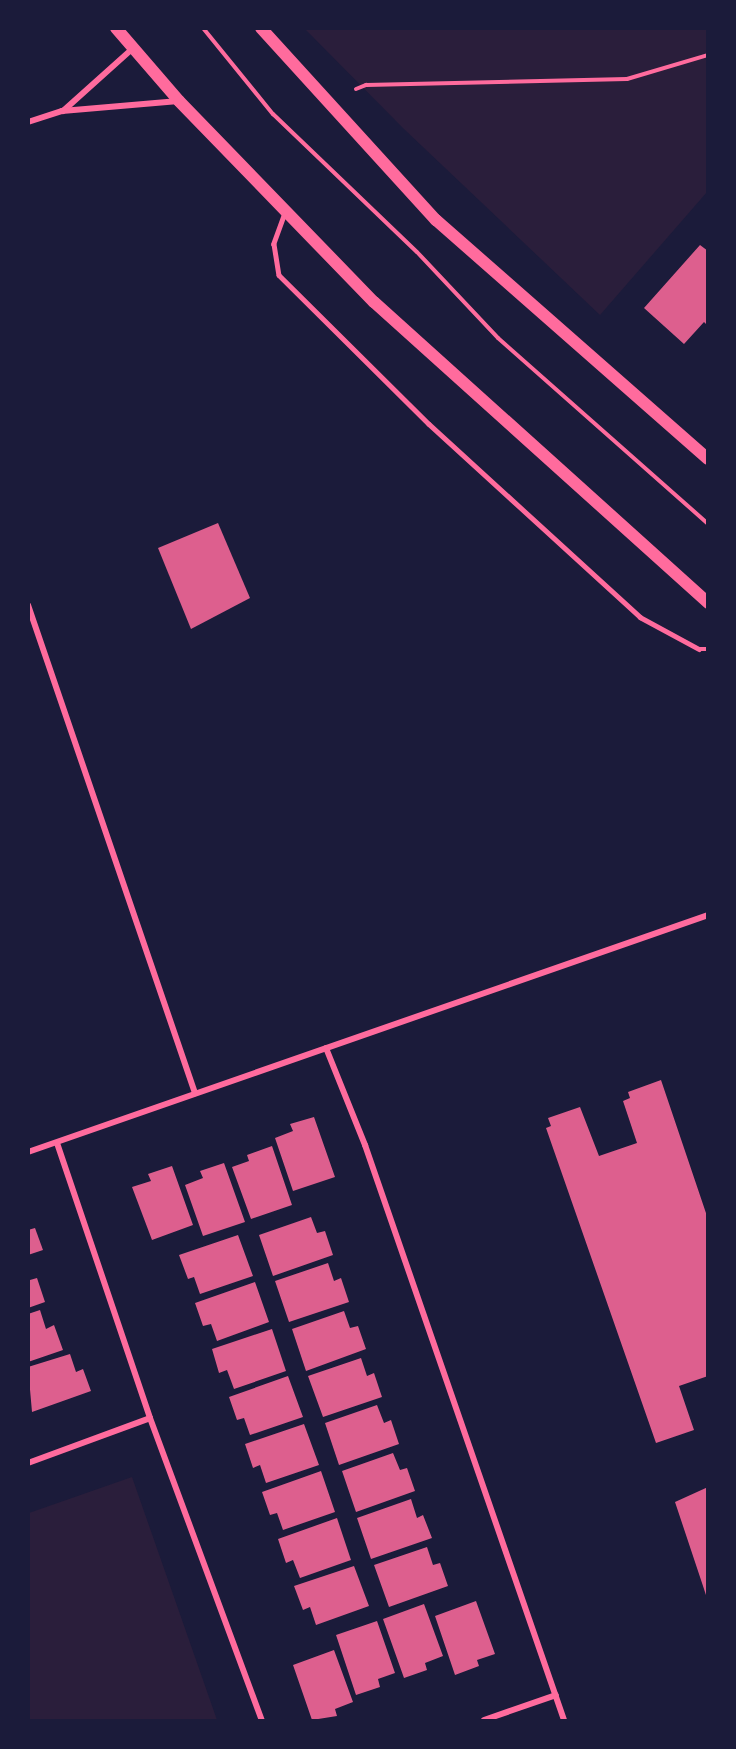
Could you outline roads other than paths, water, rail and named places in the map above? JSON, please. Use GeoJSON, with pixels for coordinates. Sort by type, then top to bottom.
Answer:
{"type":"FeatureCollection","features":[{"type":"Feature","properties":{"kind":"main road"},"geometry":{"type":"LineString","coordinates":[[116,28],[132,50],[179,101],[374,302],[708,603]]}},
{"type":"Feature","properties":{"kind":"main road"},"geometry":{"type":"LineString","coordinates":[[261,28],[436,220],[708,459]]}},
{"type":"Feature","properties":{"kind":"street"},"geometry":{"type":"LineString","coordinates":[[62,111],[132,50]]}},
{"type":"Feature","properties":{"kind":"street"},"geometry":{"type":"LineString","coordinates":[[28,122],[62,111],[179,101]]}},
{"type":"Feature","properties":{"kind":"street"},"geometry":{"type":"LineString","coordinates":[[28,605],[195,1093]]}},
{"type":"Feature","properties":{"kind":"street"},"geometry":{"type":"LineString","coordinates":[[28,1152],[708,915]]}},
{"type":"Feature","properties":{"kind":"street"},"geometry":{"type":"LineString","coordinates":[[326,1048],[365,1145],[564,1720]]}},
{"type":"Feature","properties":{"kind":"street"},"geometry":{"type":"LineString","coordinates":[[57,1143],[150,1418],[262,1720]]}},
{"type":"Feature","properties":{"kind":"street"},"geometry":{"type":"LineString","coordinates":[[28,1462],[150,1418]]}},
{"type":"Feature","properties":{"kind":"street"},"geometry":{"type":"LineString","coordinates":[[484,1720],[556,1695]]}},
{"type":"Feature","properties":{"kind":"lane"},"geometry":{"type":"LineString","coordinates":[[285,210],[274,244],[279,275],[429,424],[640,617],[699,648],[708,649]]}}]}
